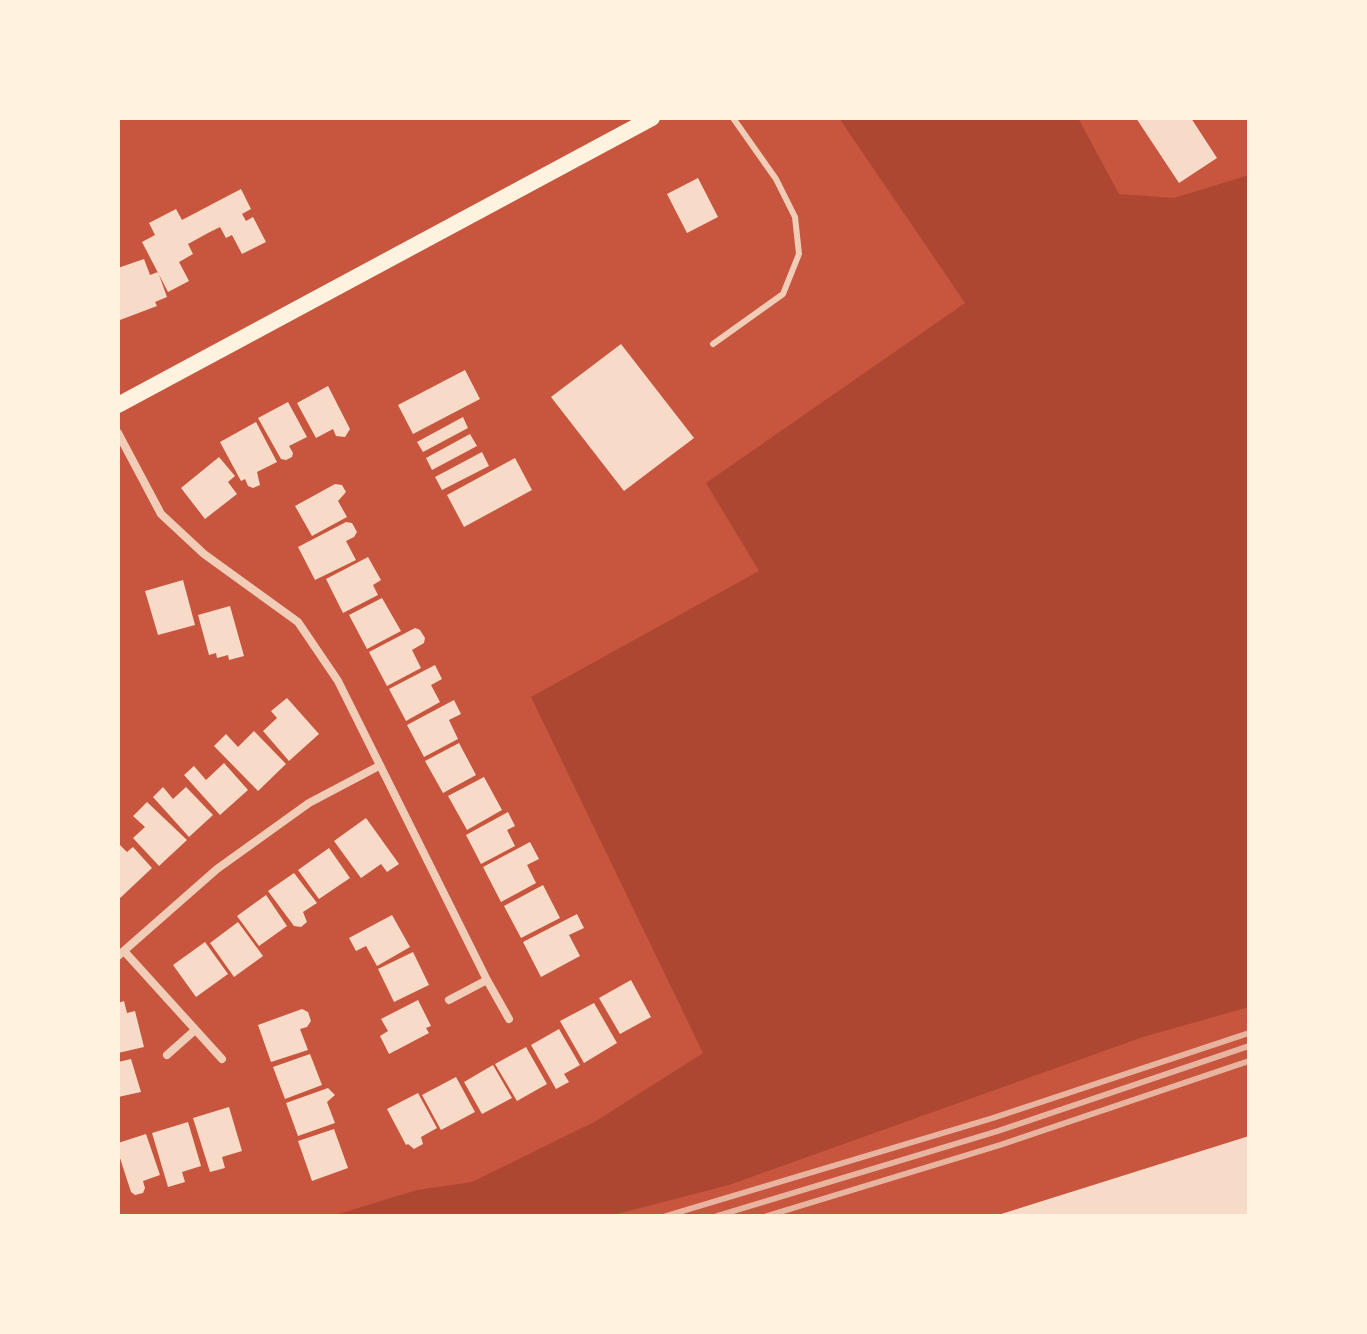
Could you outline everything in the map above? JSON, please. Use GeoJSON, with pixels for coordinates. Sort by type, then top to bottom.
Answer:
{"type":"FeatureCollection","features":[{"type":"Feature","properties":{"kind":"main road"},"geometry":{"type":"LineString","coordinates":[[118,405],[652,118]]}},
{"type":"Feature","properties":{"kind":"street"},"geometry":{"type":"LineString","coordinates":[[118,433],[161,514],[204,554],[298,622],[338,681],[509,1019]]}},
{"type":"Feature","properties":{"kind":"street"},"geometry":{"type":"LineString","coordinates":[[222,1059],[121,954],[217,869],[309,803],[379,766]]}},
{"type":"Feature","properties":{"kind":"street"},"geometry":{"type":"LineString","coordinates":[[449,1000],[487,980]]}},
{"type":"Feature","properties":{"kind":"street"},"geometry":{"type":"LineString","coordinates":[[167,1055],[194,1031]]}},
{"type":"Feature","properties":{"kind":"lane"},"geometry":{"type":"LineString","coordinates":[[713,344],[783,294],[799,254],[795,217],[776,179],[733,118]]}},
{"type":"Feature","properties":{"kind":"shaded area"},"geometry":{"type":"Polygon","coordinates":[[[839,118],[1078,118],[1119,194],[1174,198],[1249,175],[1249,1007],[1143,1037],[729,1185],[609,1216],[332,1216],[417,1190],[472,1182],[596,1121],[703,1053],[531,697],[759,571],[706,483],[965,303],[839,118]]]}},
{"type":"Feature","properties":{"kind":"building"},"geometry":{"type":"Polygon","coordinates":[[[1136,118],[1191,118],[1217,158],[1179,183],[1136,118]]]}},
{"type":"Feature","properties":{"kind":"building"},"geometry":{"type":"Polygon","coordinates":[[[698,178],[718,217],[687,233],[667,194],[698,178]]]}},
{"type":"Feature","properties":{"kind":"building"},"geometry":{"type":"Polygon","coordinates":[[[241,189],[251,209],[242,214],[246,221],[253,217],[266,242],[242,254],[232,235],[226,238],[220,227],[208,233],[188,244],[193,254],[179,262],[189,281],[168,292],[142,242],[155,235],[149,223],[176,209],[182,220],[241,189]]]}},
{"type":"Feature","properties":{"kind":"building"},"geometry":{"type":"Polygon","coordinates":[[[144,259],[150,275],[158,272],[167,297],[155,302],[157,306],[120,320],[118,268],[144,259]]]}},
{"type":"Feature","properties":{"kind":"building"},"geometry":{"type":"Polygon","coordinates":[[[621,344],[694,438],[624,491],[551,397],[621,344]]]}},
{"type":"Feature","properties":{"kind":"building"},"geometry":{"type":"Polygon","coordinates":[[[465,370],[480,399],[413,434],[398,405],[465,370]]]}},
{"type":"Feature","properties":{"kind":"building"},"geometry":{"type":"Polygon","coordinates":[[[328,386],[350,429],[345,437],[336,436],[333,429],[316,438],[297,403],[328,386]]]}},
{"type":"Feature","properties":{"kind":"building"},"geometry":{"type":"Polygon","coordinates":[[[288,402],[307,437],[289,446],[293,453],[286,460],[281,459],[258,418],[288,402]]]}},
{"type":"Feature","properties":{"kind":"building"},"geometry":{"type":"Polygon","coordinates":[[[463,417],[468,428],[423,452],[417,442],[463,417]]]}},
{"type":"Feature","properties":{"kind":"building"},"geometry":{"type":"Polygon","coordinates":[[[256,422],[277,462],[257,472],[260,485],[253,488],[248,486],[245,479],[241,481],[220,442],[256,422]]]}},
{"type":"Feature","properties":{"kind":"building"},"geometry":{"type":"Polygon","coordinates":[[[470,434],[477,446],[432,470],[426,458],[470,434]]]}},
{"type":"Feature","properties":{"kind":"building"},"geometry":{"type":"Polygon","coordinates":[[[482,452],[489,466],[442,490],[435,477],[482,452]]]}},
{"type":"Feature","properties":{"kind":"building"},"geometry":{"type":"Polygon","coordinates":[[[219,457],[235,476],[228,482],[237,494],[205,519],[181,488],[219,457]]]}},
{"type":"Feature","properties":{"kind":"building"},"geometry":{"type":"Polygon","coordinates":[[[515,458],[532,490],[464,527],[447,495],[515,458]]]}},
{"type":"Feature","properties":{"kind":"building"},"geometry":{"type":"Polygon","coordinates":[[[335,484],[342,485],[346,492],[338,501],[347,517],[312,536],[295,506],[335,484]]]}},
{"type":"Feature","properties":{"kind":"building"},"geometry":{"type":"Polygon","coordinates":[[[346,522],[352,523],[357,532],[346,541],[356,560],[315,580],[298,547],[346,522]]]}},
{"type":"Feature","properties":{"kind":"building"},"geometry":{"type":"Polygon","coordinates":[[[368,557],[381,580],[373,585],[378,595],[343,613],[326,579],[368,557]]]}},
{"type":"Feature","properties":{"kind":"building"},"geometry":{"type":"Polygon","coordinates":[[[183,580],[195,625],[158,635],[145,591],[183,580]]]}},
{"type":"Feature","properties":{"kind":"building"},"geometry":{"type":"Polygon","coordinates":[[[382,598],[401,631],[367,649],[349,615],[382,598]]]}},
{"type":"Feature","properties":{"kind":"building"},"geometry":{"type":"Polygon","coordinates":[[[230,606],[244,656],[229,660],[228,655],[217,658],[216,653],[209,655],[198,615],[230,606]]]}},
{"type":"Feature","properties":{"kind":"building"},"geometry":{"type":"Polygon","coordinates":[[[415,628],[425,638],[424,643],[412,650],[421,668],[387,686],[369,652],[415,628]]]}},
{"type":"Feature","properties":{"kind":"building"},"geometry":{"type":"Polygon","coordinates":[[[435,665],[442,679],[431,685],[440,702],[406,721],[389,689],[435,665]]]}},
{"type":"Feature","properties":{"kind":"building"},"geometry":{"type":"Polygon","coordinates":[[[287,698],[319,734],[289,761],[263,731],[277,718],[271,711],[287,698]]]}},
{"type":"Feature","properties":{"kind":"building"},"geometry":{"type":"Polygon","coordinates":[[[454,700],[461,714],[449,720],[458,739],[424,757],[407,725],[454,700]]]}},
{"type":"Feature","properties":{"kind":"building"},"geometry":{"type":"Polygon","coordinates":[[[254,731],[286,764],[258,791],[214,746],[226,734],[238,747],[254,731]]]}},
{"type":"Feature","properties":{"kind":"building"},"geometry":{"type":"Polygon","coordinates":[[[459,743],[476,775],[443,793],[425,761],[459,743]]]}},
{"type":"Feature","properties":{"kind":"building"},"geometry":{"type":"Polygon","coordinates":[[[224,763],[248,790],[220,815],[184,775],[194,766],[206,780],[224,763]]]}},
{"type":"Feature","properties":{"kind":"building"},"geometry":{"type":"Polygon","coordinates":[[[484,777],[502,810],[467,830],[448,796],[484,777]]]}},
{"type":"Feature","properties":{"kind":"building"},"geometry":{"type":"Polygon","coordinates":[[[163,787],[173,799],[186,787],[213,815],[189,837],[153,797],[163,787]]]}},
{"type":"Feature","properties":{"kind":"building"},"geometry":{"type":"Polygon","coordinates":[[[147,802],[187,840],[159,866],[133,838],[145,827],[133,816],[147,802]]]}},
{"type":"Feature","properties":{"kind":"building"},"geometry":{"type":"Polygon","coordinates":[[[508,812],[515,826],[507,830],[515,846],[481,864],[466,835],[508,812]]]}},
{"type":"Feature","properties":{"kind":"building"},"geometry":{"type":"Polygon","coordinates":[[[366,818],[399,864],[387,872],[381,864],[361,878],[334,841],[366,818]]]}},
{"type":"Feature","properties":{"kind":"building"},"geometry":{"type":"Polygon","coordinates":[[[530,842],[539,859],[527,865],[536,883],[501,902],[483,867],[530,842]]]}},
{"type":"Feature","properties":{"kind":"building"},"geometry":{"type":"Polygon","coordinates":[[[120,845],[127,852],[133,847],[152,868],[118,900],[118,847],[120,845]]]}},
{"type":"Feature","properties":{"kind":"building"},"geometry":{"type":"Polygon","coordinates":[[[329,848],[350,878],[319,899],[298,870],[329,848]]]}},
{"type":"Feature","properties":{"kind":"building"},"geometry":{"type":"Polygon","coordinates":[[[294,873],[317,903],[303,912],[307,922],[301,927],[294,926],[268,891],[294,873]]]}},
{"type":"Feature","properties":{"kind":"building"},"geometry":{"type":"Polygon","coordinates":[[[543,885],[560,918],[521,938],[504,906],[543,885]]]}},
{"type":"Feature","properties":{"kind":"building"},"geometry":{"type":"Polygon","coordinates":[[[266,895],[287,926],[259,946],[237,916],[266,895]]]}},
{"type":"Feature","properties":{"kind":"building"},"geometry":{"type":"Polygon","coordinates":[[[577,914],[584,928],[569,935],[580,956],[541,977],[523,942],[577,914]]]}},
{"type":"Feature","properties":{"kind":"building"},"geometry":{"type":"Polygon","coordinates":[[[392,915],[410,947],[377,966],[366,946],[356,951],[349,938],[392,915]]]}},
{"type":"Feature","properties":{"kind":"building"},"geometry":{"type":"Polygon","coordinates":[[[238,922],[263,956],[234,977],[210,943],[238,922]]]}},
{"type":"Feature","properties":{"kind":"building"},"geometry":{"type":"Polygon","coordinates":[[[205,942],[228,974],[196,997],[173,965],[205,942]]]}},
{"type":"Feature","properties":{"kind":"building"},"geometry":{"type":"Polygon","coordinates":[[[413,952],[429,985],[394,1002],[378,969],[413,952]]]}},
{"type":"Feature","properties":{"kind":"building"},"geometry":{"type":"Polygon","coordinates":[[[631,980],[651,1017],[620,1034],[599,998],[631,980]]]}},
{"type":"Feature","properties":{"kind":"building"},"geometry":{"type":"Polygon","coordinates":[[[418,1000],[431,1026],[426,1028],[429,1033],[389,1054],[380,1036],[388,1031],[381,1019],[418,1000]]]}},
{"type":"Feature","properties":{"kind":"building"},"geometry":{"type":"Polygon","coordinates":[[[124,1001],[127,1013],[135,1011],[144,1047],[118,1053],[118,1003],[124,1001]]]}},
{"type":"Feature","properties":{"kind":"building"},"geometry":{"type":"Polygon","coordinates":[[[594,1003],[617,1043],[584,1063],[560,1021],[594,1003]]]}},
{"type":"Feature","properties":{"kind":"building"},"geometry":{"type":"Polygon","coordinates":[[[302,1009],[308,1012],[311,1021],[307,1027],[300,1029],[308,1050],[271,1062],[258,1025],[302,1009]]]}},
{"type":"Feature","properties":{"kind":"building"},"geometry":{"type":"Polygon","coordinates":[[[559,1029],[580,1065],[564,1074],[569,1082],[556,1089],[531,1045],[559,1029]]]}},
{"type":"Feature","properties":{"kind":"building"},"geometry":{"type":"Polygon","coordinates":[[[526,1047],[547,1084],[517,1101],[495,1064],[526,1047]]]}},
{"type":"Feature","properties":{"kind":"building"},"geometry":{"type":"Polygon","coordinates":[[[310,1054],[322,1085],[285,1099],[273,1067],[310,1054]]]}},
{"type":"Feature","properties":{"kind":"building"},"geometry":{"type":"Polygon","coordinates":[[[131,1059],[141,1092],[118,1097],[118,1062],[131,1059]]]}},
{"type":"Feature","properties":{"kind":"building"},"geometry":{"type":"Polygon","coordinates":[[[493,1065],[512,1098],[482,1114],[464,1082],[493,1065]]]}},
{"type":"Feature","properties":{"kind":"building"},"geometry":{"type":"Polygon","coordinates":[[[456,1077],[475,1112],[441,1130],[422,1095],[456,1077]]]}},
{"type":"Feature","properties":{"kind":"building"},"geometry":{"type":"Polygon","coordinates":[[[328,1088],[335,1095],[327,1102],[335,1123],[298,1136],[286,1103],[328,1088]]]}},
{"type":"Feature","properties":{"kind":"building"},"geometry":{"type":"Polygon","coordinates":[[[418,1093],[437,1128],[421,1137],[423,1144],[414,1149],[406,1145],[387,1109],[418,1093]]]}},
{"type":"Feature","properties":{"kind":"building"},"geometry":{"type":"Polygon","coordinates":[[[229,1107],[242,1151],[222,1157],[225,1168],[210,1172],[193,1118],[229,1107]]]}},
{"type":"Feature","properties":{"kind":"building"},"geometry":{"type":"Polygon","coordinates":[[[188,1122],[201,1166],[182,1172],[185,1182],[168,1187],[152,1133],[188,1122]]]}},
{"type":"Feature","properties":{"kind":"building"},"geometry":{"type":"Polygon","coordinates":[[[334,1129],[348,1168],[312,1181],[298,1141],[334,1129]]]}},
{"type":"Feature","properties":{"kind":"building"},"geometry":{"type":"Polygon","coordinates":[[[146,1134],[160,1175],[143,1181],[143,1193],[135,1195],[131,1192],[118,1143],[146,1134]]]}},
{"type":"Feature","properties":{"kind":"building"},"geometry":{"type":"Polygon","coordinates":[[[1249,1136],[1249,1216],[998,1216],[998,1215],[1249,1136]]]}},
{"type":"Feature","properties":{"kind":"railway"},"geometry":{"type":"LineString","coordinates":[[666,1216],[993,1118],[1249,1033]]}},
{"type":"Feature","properties":{"kind":"railway"},"geometry":{"type":"LineString","coordinates":[[717,1216],[998,1131],[1249,1046]]}},
{"type":"Feature","properties":{"kind":"railway"},"geometry":{"type":"LineString","coordinates":[[767,1216],[1000,1145],[1249,1061]]}}]}
